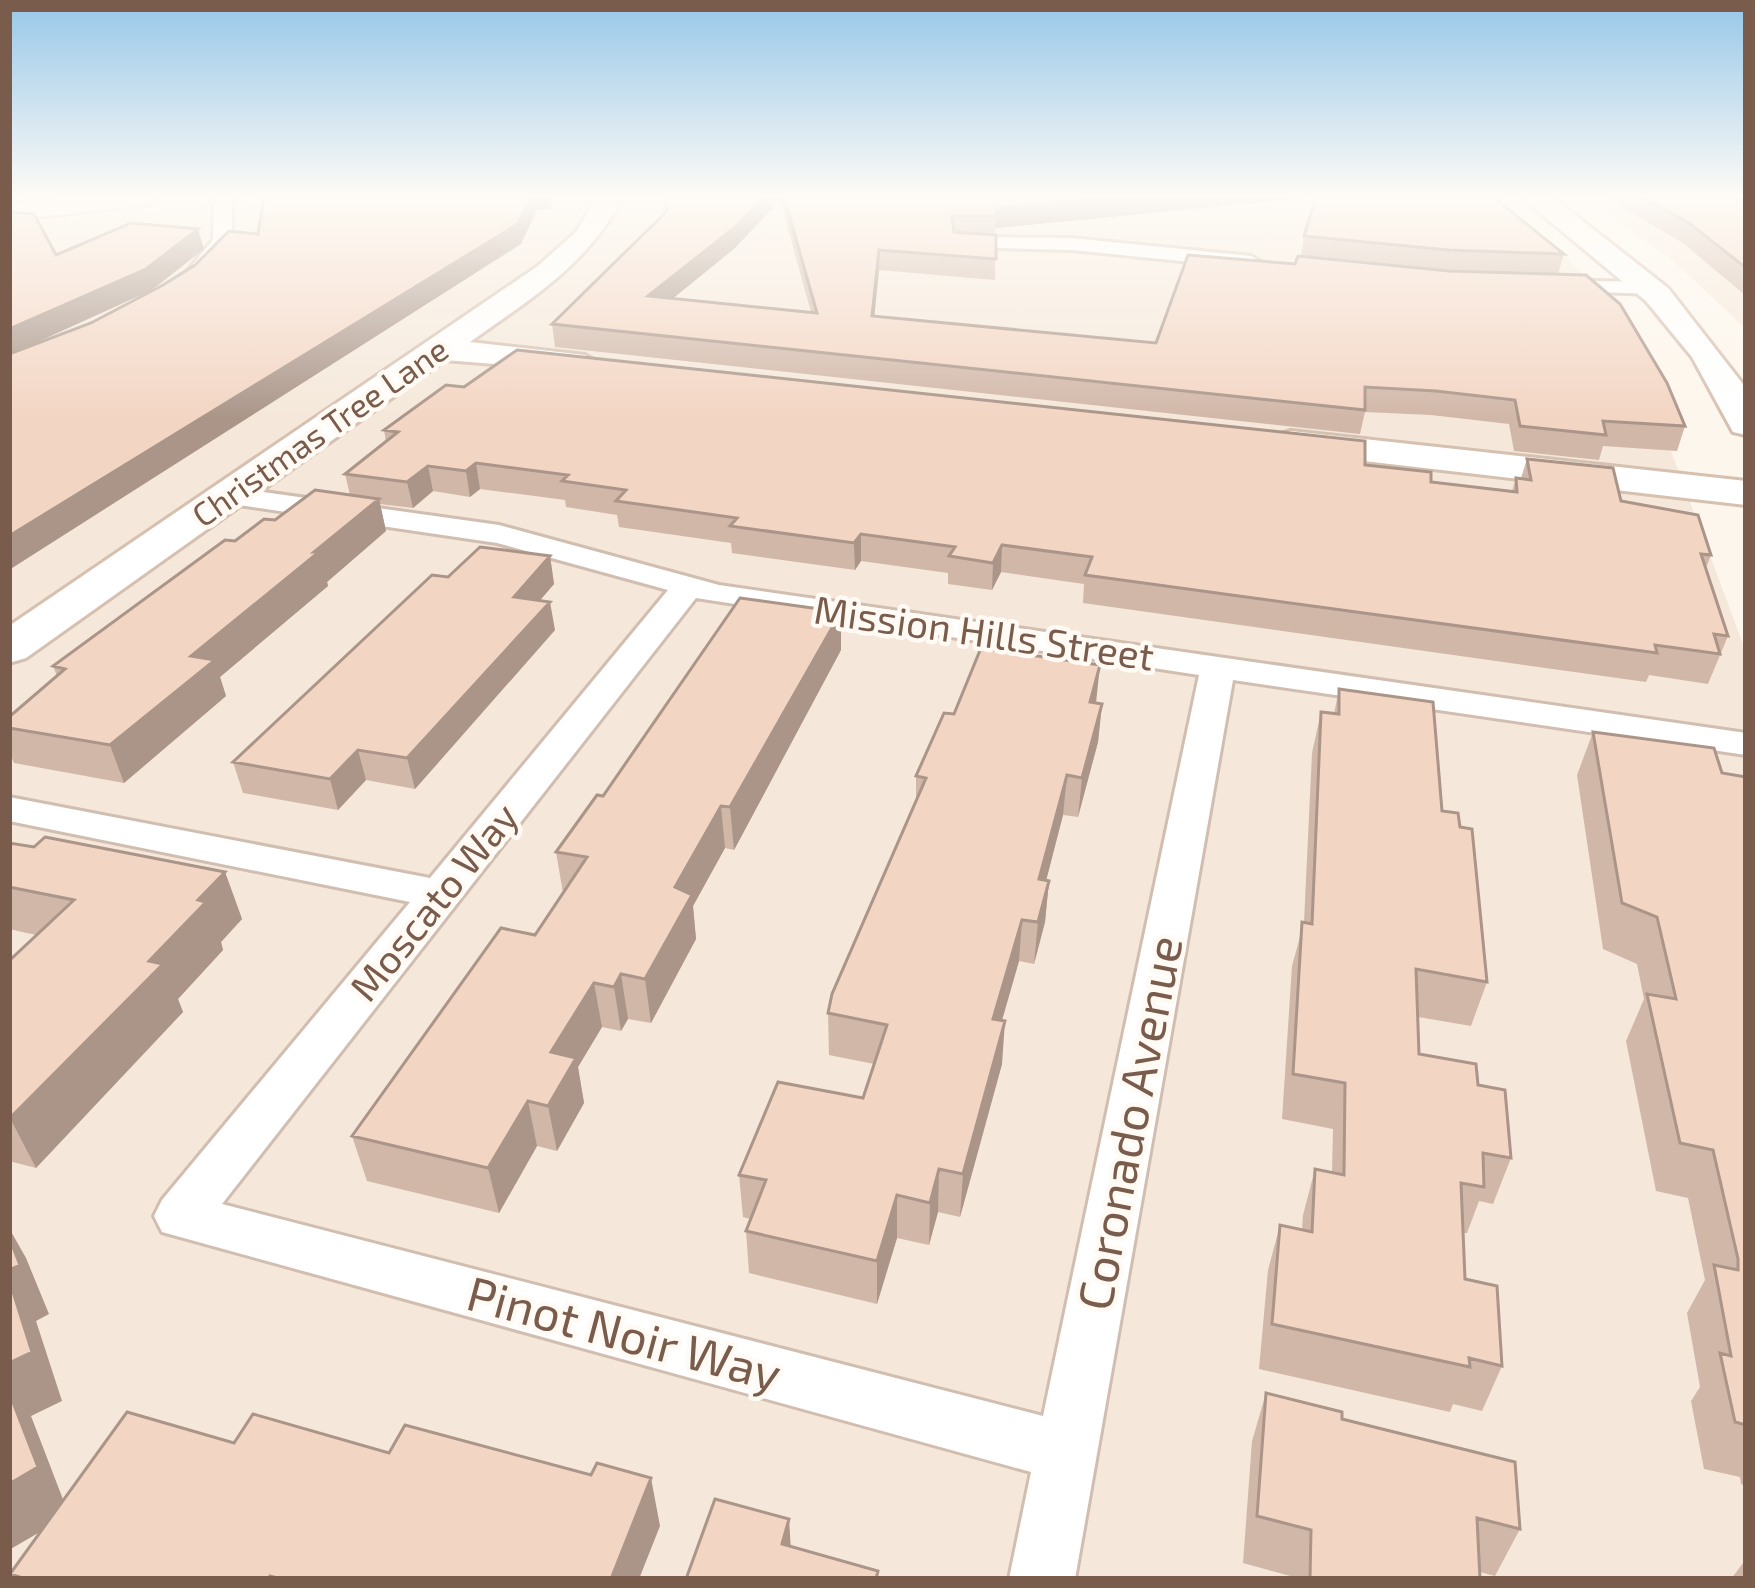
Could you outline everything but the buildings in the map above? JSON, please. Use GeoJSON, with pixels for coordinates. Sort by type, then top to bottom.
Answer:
{"type":"FeatureCollection","features":[{"type":"Feature","properties":{"kind":"street"},"geometry":{"type":"LineString","coordinates":[[170,289],[193,271]]}},
{"type":"Feature","properties":{"kind":"street","name":"Christmas Tree Lane"},"geometry":{"type":"LineString","coordinates":[[9,648],[547,271]]}},
{"type":"Feature","properties":{"kind":"street"},"geometry":{"type":"LineString","coordinates":[[1630,271],[1651,287],[1714,365],[1746,424]]}},
{"type":"Feature","properties":{"kind":"street"},"geometry":{"type":"LineString","coordinates":[[1513,284],[1651,287]]}},
{"type":"Feature","properties":{"kind":"street"},"geometry":{"type":"LineString","coordinates":[[440,349],[630,370]]}},
{"type":"Feature","properties":{"kind":"street"},"geometry":{"type":"LineString","coordinates":[[1247,438],[1746,493]]}},
{"type":"Feature","properties":{"kind":"street","name":"Mission Hills Street"},"geometry":{"type":"LineString","coordinates":[[228,496],[499,534],[688,588],[1746,744]]}},
{"type":"Feature","properties":{"kind":"street","name":"Moscato Way"},"geometry":{"type":"LineString","coordinates":[[182,1216],[688,588]]}},
{"type":"Feature","properties":{"kind":"street","name":"Coronado Avenue"},"geometry":{"type":"LineString","coordinates":[[1042,1579],[1218,667]]}},
{"type":"Feature","properties":{"kind":"street"},"geometry":{"type":"LineString","coordinates":[[9,809],[441,894]]}},
{"type":"Feature","properties":{"kind":"street","name":"Pinot Noir Way"},"geometry":{"type":"LineString","coordinates":[[182,1216],[1066,1452]]}},
{"type":"Feature","properties":{"kind":"shaded area"},"geometry":{"type":"Polygon","coordinates":[[[9,271],[1579,271],[1621,317],[1746,652],[1746,1579],[9,1579],[9,271]]]}},
{"type":"Feature","properties":{"kind":"shaded area"},"geometry":{"type":"Polygon","coordinates":[[[1684,271],[1746,271],[1746,329],[1684,271]]]}}]}
